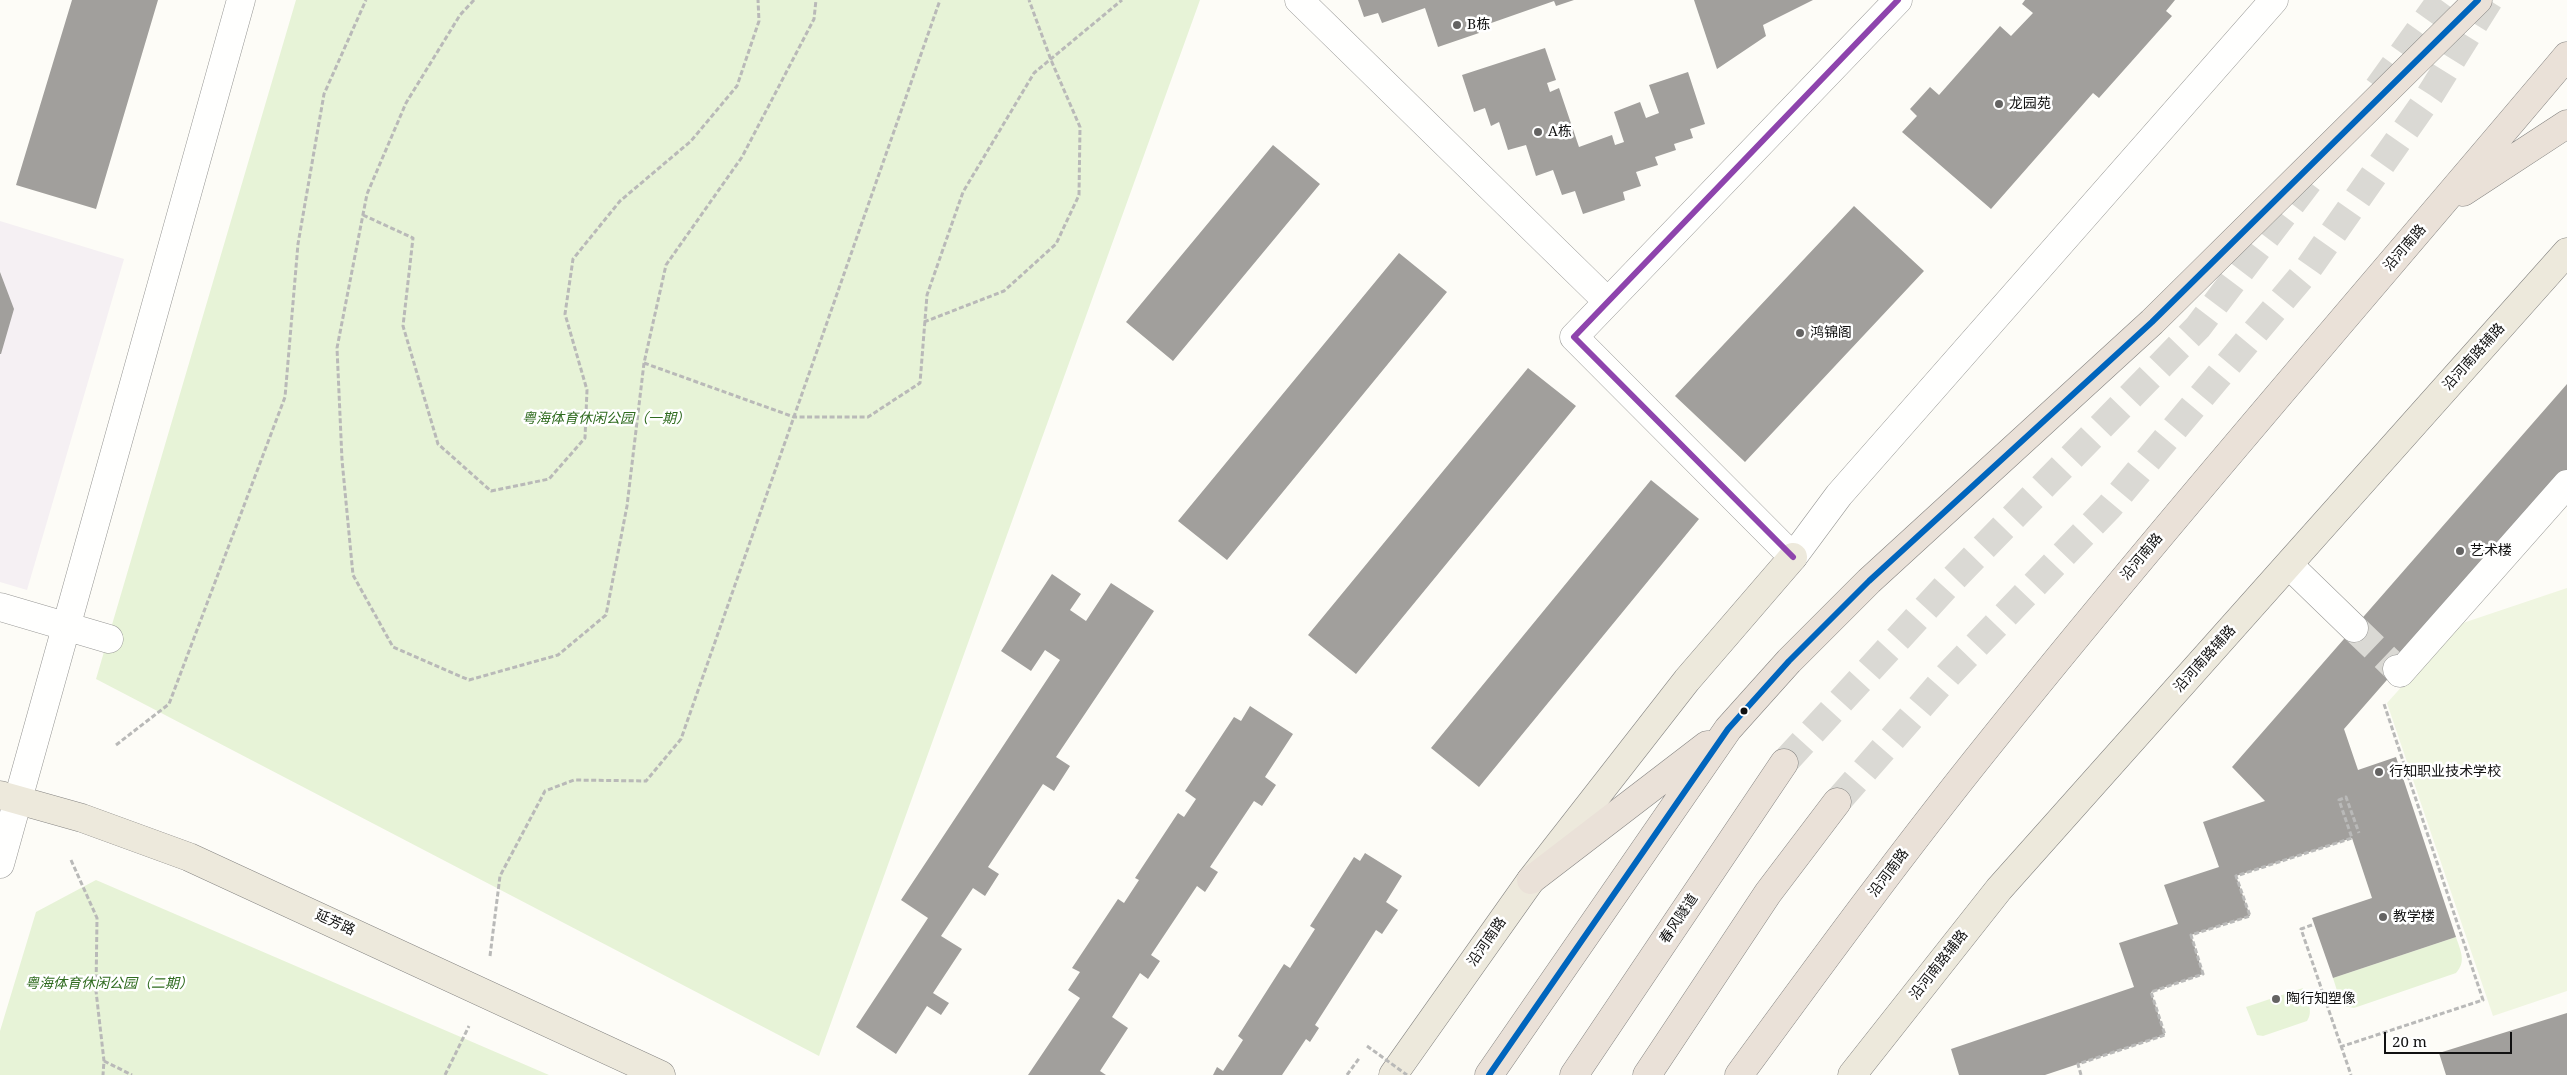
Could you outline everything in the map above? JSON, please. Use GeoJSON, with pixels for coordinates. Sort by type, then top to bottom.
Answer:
{"type":"FeatureCollection","features":[{"type":"Feature","properties":{"kind":"highway"},"geometry":{"type":"LineString","coordinates":[[1489,1075],[1728,729],[1789,660],[1869,581],[2152,322],[2478,0]]}},
{"type":"Feature","properties":{"kind":"highway","name":"沿河南路"},"geometry":{"type":"LineString","coordinates":[[1739,1075],[1876,890],[1987,746],[2129,573],[2567,56]]}},
{"type":"Feature","properties":{"kind":"highway"},"geometry":{"type":"LineString","coordinates":[[2439,208],[2567,124]]}},
{"type":"Feature","properties":{"kind":"highway"},"geometry":{"type":"LineString","coordinates":[[1531,880],[1728,729]]}},
{"type":"Feature","properties":{"kind":"highway","name":"春风隧道"},"geometry":{"type":"LineString","coordinates":[[1574,1075],[1784,763]]}},
{"type":"Feature","properties":{"kind":"highway"},"geometry":{"type":"LineString","coordinates":[[1647,1075],[1768,893],[1837,802]]}},
{"type":"Feature","properties":{"kind":"main road","name":"沿河南路辅路"},"geometry":{"type":"LineString","coordinates":[[1852,1075],[1999,889],[2567,252]]}},
{"type":"Feature","properties":{"kind":"main road","name":"沿河南路"},"geometry":{"type":"LineString","coordinates":[[1393,1075],[1531,880],[1687,680],[1793,557]]}},
{"type":"Feature","properties":{"kind":"main road","name":"延芳路"},"geometry":{"type":"LineString","coordinates":[[9,798],[82,818],[189,857],[661,1075]]}},
{"type":"Feature","properties":{"kind":"street"},"geometry":{"type":"LineString","coordinates":[[0,864],[9,798],[66,627],[240,0]]}},
{"type":"Feature","properties":{"kind":"street"},"geometry":{"type":"LineString","coordinates":[[1299,0],[1607,301]]}},
{"type":"Feature","properties":{"kind":"street"},"geometry":{"type":"LineString","coordinates":[[1898,0],[1574,337],[1793,557],[1839,495],[2274,0]]}},
{"type":"Feature","properties":{"kind":"street"},"geometry":{"type":"LineString","coordinates":[[2398,671],[2567,484]]}},
{"type":"Feature","properties":{"kind":"street"},"geometry":{"type":"LineString","coordinates":[[2289,565],[2354,628]]}},
{"type":"Feature","properties":{"kind":"street"},"geometry":{"type":"LineString","coordinates":[[0,607],[109,639]]}},
{"type":"Feature","properties":{"kind":"path"},"geometry":{"type":"LineString","coordinates":[[116,745],[169,704],[285,397],[298,244],[324,94],[366,0]]}},
{"type":"Feature","properties":{"kind":"path"},"geometry":{"type":"LineString","coordinates":[[474,0],[460,15],[406,103],[367,194],[337,348],[342,460],[353,575],[393,647],[469,680],[558,655],[606,615],[628,506],[644,363],[666,265],[742,157],[814,19],[816,0]]}},
{"type":"Feature","properties":{"kind":"path"},"geometry":{"type":"LineString","coordinates":[[363,215],[413,238],[403,326],[438,444],[491,491],[549,479],[585,438],[587,390],[565,314],[573,259],[620,201],[691,141],[737,86],[759,21],[758,0]]}},
{"type":"Feature","properties":{"kind":"path"},"geometry":{"type":"LineString","coordinates":[[445,1075],[485,993],[500,876],[545,791],[574,780],[646,781],[681,739],[940,0]]}},
{"type":"Feature","properties":{"kind":"path"},"geometry":{"type":"LineString","coordinates":[[924,322],[1004,291],[1056,244],[1079,194],[1080,127],[1051,60],[1029,0]]}},
{"type":"Feature","properties":{"kind":"path"},"geometry":{"type":"LineString","coordinates":[[644,363],[794,416],[868,418],[920,383],[927,295],[963,192],[1034,73],[1122,0]]}},
{"type":"Feature","properties":{"kind":"path"},"geometry":{"type":"LineString","coordinates":[[2340,1047],[2483,1000],[2381,696],[2398,671]]}},
{"type":"Feature","properties":{"kind":"path"},"geometry":{"type":"LineString","coordinates":[[2081,1075],[2078,1064],[2165,1035],[2151,992],[2204,974],[2191,935],[2250,916],[2236,876],[2352,838],[2339,800],[2346,797],[2360,833]]}},
{"type":"Feature","properties":{"kind":"path"},"geometry":{"type":"LineString","coordinates":[[71,860],[97,918],[96,991],[104,1061],[103,1075]]}},
{"type":"Feature","properties":{"kind":"path"},"geometry":{"type":"LineString","coordinates":[[2312,925],[2301,929],[2351,1075]]}},
{"type":"Feature","properties":{"kind":"path"},"geometry":{"type":"LineString","coordinates":[[1347,1075],[1367,1046],[1407,1075]]}},
{"type":"Feature","properties":{"kind":"path"},"geometry":{"type":"LineString","coordinates":[[104,1061],[132,1075]]}},
{"type":"Feature","properties":{"kind":"shaded area"},"geometry":{"type":"Polygon","coordinates":[[[0,221],[124,259],[27,590],[0,582],[0,221]]]}},
{"type":"Feature","properties":{"kind":"green space","name":"粤海体育休闲公园（一期）"},"geometry":{"type":"Polygon","coordinates":[[[296,0],[1200,0],[819,1056],[96,679],[296,0]]]}},
{"type":"Feature","properties":{"kind":"green space"},"geometry":{"type":"Polygon","coordinates":[[[2567,588],[2567,991],[2493,1016],[2387,703],[2457,625],[2567,588]]]}},
{"type":"Feature","properties":{"kind":"green space","name":"粤海体育休闲公园（二期）"},"geometry":{"type":"Polygon","coordinates":[[[96,880],[549,1075],[0,1075],[0,1031],[36,912],[96,880]]]}},
{"type":"Feature","properties":{"kind":"green space"},"geometry":{"type":"Polygon","coordinates":[[[2456,937],[2462,960],[2456,973],[2354,1008],[2344,1006],[2340,1000],[2333,978],[2456,937]]]}},
{"type":"Feature","properties":{"kind":"green space"},"geometry":{"type":"Polygon","coordinates":[[[2303,988],[2310,1009],[2307,1021],[2263,1036],[2257,1035],[2246,1007],[2303,988]]]}},
{"type":"Feature","properties":{"kind":"building"},"geometry":{"type":"Polygon","coordinates":[[[72,0],[158,0],[96,209],[16,185],[72,0]]]}},
{"type":"Feature","properties":{"kind":"building","name":"B栋"},"geometry":{"type":"Polygon","coordinates":[[[1358,0],[1574,0],[1556,6],[1554,1],[1477,28],[1479,33],[1438,47],[1425,8],[1382,23],[1378,13],[1364,17],[1358,0]]]}},
{"type":"Feature","properties":{"kind":"building"},"geometry":{"type":"Polygon","coordinates":[[[1694,0],[1813,0],[1763,25],[1766,36],[1717,69],[1694,0]]]}},
{"type":"Feature","properties":{"kind":"building","name":"龙园苑"},"geometry":{"type":"Polygon","coordinates":[[[2025,0],[2175,0],[2166,11],[2172,16],[2099,98],[2093,93],[1991,209],[1902,132],[1917,116],[1910,109],[1930,87],[1939,95],[2000,26],[2011,36],[2033,13],[2022,4],[2025,0]]]}},
{"type":"Feature","properties":{"kind":"building","name":"A栋"},"geometry":{"type":"Polygon","coordinates":[[[1545,48],[1556,80],[1547,83],[1550,92],[1559,88],[1579,147],[1612,135],[1615,145],[1624,142],[1614,112],[1640,102],[1646,118],[1659,113],[1649,85],[1688,72],[1705,124],[1690,129],[1693,138],[1674,144],[1676,150],[1655,157],[1658,165],[1636,172],[1641,186],[1623,192],[1625,200],[1583,214],[1575,191],[1562,195],[1553,170],[1536,176],[1526,145],[1508,150],[1499,122],[1491,126],[1485,108],[1474,112],[1462,75],[1545,48]]]}},
{"type":"Feature","properties":{"kind":"building"},"geometry":{"type":"Polygon","coordinates":[[[1273,145],[1320,184],[1173,361],[1126,322],[1273,145]]]}},
{"type":"Feature","properties":{"kind":"building","name":"鸿锦阁"},"geometry":{"type":"Polygon","coordinates":[[[1854,206],[1924,271],[1745,462],[1675,396],[1854,206]]]}},
{"type":"Feature","properties":{"kind":"building"},"geometry":{"type":"Polygon","coordinates":[[[1399,253],[1447,292],[1227,560],[1178,521],[1399,253]]]}},
{"type":"Feature","properties":{"kind":"building"},"geometry":{"type":"Polygon","coordinates":[[[0,272],[14,309],[1,354],[0,354],[0,272]]]}},
{"type":"Feature","properties":{"kind":"building"},"geometry":{"type":"Polygon","coordinates":[[[1528,368],[1576,406],[1356,674],[1308,635],[1528,368]]]}},
{"type":"Feature","properties":{"kind":"building"},"geometry":{"type":"Polygon","coordinates":[[[2567,384],[2567,474],[2344,729],[2358,770],[2396,757],[2456,937],[2333,978],[2312,918],[2372,898],[2352,838],[2236,876],[2250,916],[2191,935],[2203,974],[2151,992],[2165,1035],[2045,1075],[1959,1075],[1951,1049],[2134,987],[2119,943],[2178,924],[2164,885],[2219,867],[2203,822],[2265,801],[2232,767],[2567,384]]]}},
{"type":"Feature","properties":{"kind":"building"},"geometry":{"type":"Polygon","coordinates":[[[1651,480],[1699,519],[1479,787],[1431,748],[1651,480]]]}},
{"type":"Feature","properties":{"kind":"building"},"geometry":{"type":"Polygon","coordinates":[[[1052,574],[1081,594],[1070,610],[1086,621],[1111,583],[1154,611],[1056,757],[1070,766],[1054,791],[1043,784],[988,867],[999,874],[985,896],[973,888],[941,936],[962,949],[933,993],[949,1003],[941,1015],[927,1006],[896,1054],[856,1027],[928,918],[901,900],[1060,660],[1045,650],[1031,671],[1001,651],[1052,574]]]}},
{"type":"Feature","properties":{"kind":"building"},"geometry":{"type":"Polygon","coordinates":[[[1250,706],[1293,734],[1265,777],[1276,785],[1262,806],[1254,801],[1210,867],[1218,872],[1205,892],[1197,886],[1151,955],[1160,961],[1148,979],[1140,973],[1112,1017],[1128,1028],[1100,1071],[1106,1075],[1028,1075],[1080,998],[1068,990],[1080,972],[1072,968],[1118,899],[1124,903],[1139,880],[1135,878],[1178,813],[1184,817],[1196,799],[1185,791],[1234,717],[1241,721],[1250,706]]]}},
{"type":"Feature","properties":{"kind":"building"},"geometry":{"type":"Polygon","coordinates":[[[1365,853],[1402,876],[1386,902],[1398,910],[1382,934],[1376,930],[1315,1025],[1319,1028],[1310,1042],[1306,1039],[1282,1075],[1213,1075],[1217,1067],[1223,1071],[1243,1040],[1238,1036],[1284,964],[1290,968],[1315,929],[1310,926],[1354,857],[1360,861],[1365,853]]]}},
{"type":"Feature","properties":{"kind":"building"},"geometry":{"type":"Polygon","coordinates":[[[2567,1013],[2567,1075],[2446,1075],[2439,1053],[2567,1013]]]}},
{"type":"Feature","properties":{"kind":"tunnel"},"geometry":{"type":"LineString","coordinates":[[2378,88],[2441,0]]}},
{"type":"Feature","properties":{"kind":"tunnel"},"geometry":{"type":"LineString","coordinates":[[1837,802],[1948,675],[2109,507],[2308,269],[2430,95],[2489,0]]}},
{"type":"Feature","properties":{"kind":"tunnel"},"geometry":{"type":"LineString","coordinates":[[1784,763],[1950,582],[2198,327],[2315,173]]}},
{"type":"Feature","properties":{"kind":"tunnel"},"geometry":{"type":"LineString","coordinates":[[2354,628],[2397,669]]}},
{"type":"Feature","properties":{"kind":"transit line"},"geometry":{"type":"LineString","coordinates":[[1793,557],[1574,337],[1898,0]]}},
{"type":"Feature","properties":{"kind":"transit line"},"geometry":{"type":"LineString","coordinates":[[1489,1075],[1728,729],[1789,661],[1869,581],[2152,322],[2478,0]]}},
{"type":"Feature","properties":{"kind":"place","name":"B栋"},"geometry":{"type":"Point","coordinates":[1457,25]}},
{"type":"Feature","properties":{"kind":"place","name":"龙园苑"},"geometry":{"type":"Point","coordinates":[1999,104]}},
{"type":"Feature","properties":{"kind":"place","name":"A栋"},"geometry":{"type":"Point","coordinates":[1538,132]}},
{"type":"Feature","properties":{"kind":"place","name":"鸿锦阁"},"geometry":{"type":"Point","coordinates":[1800,333]}},
{"type":"Feature","properties":{"kind":"place","name":"艺术楼"},"geometry":{"type":"Point","coordinates":[2460,551]}},
{"type":"Feature","properties":{"kind":"place","name":"行知职业技术学校"},"geometry":{"type":"Point","coordinates":[2379,772]}},
{"type":"Feature","properties":{"kind":"place","name":"教学楼"},"geometry":{"type":"Point","coordinates":[2383,917]}},
{"type":"Feature","properties":{"kind":"place","name":"陶行知塑像"},"geometry":{"type":"Point","coordinates":[2276,999]}}]}
